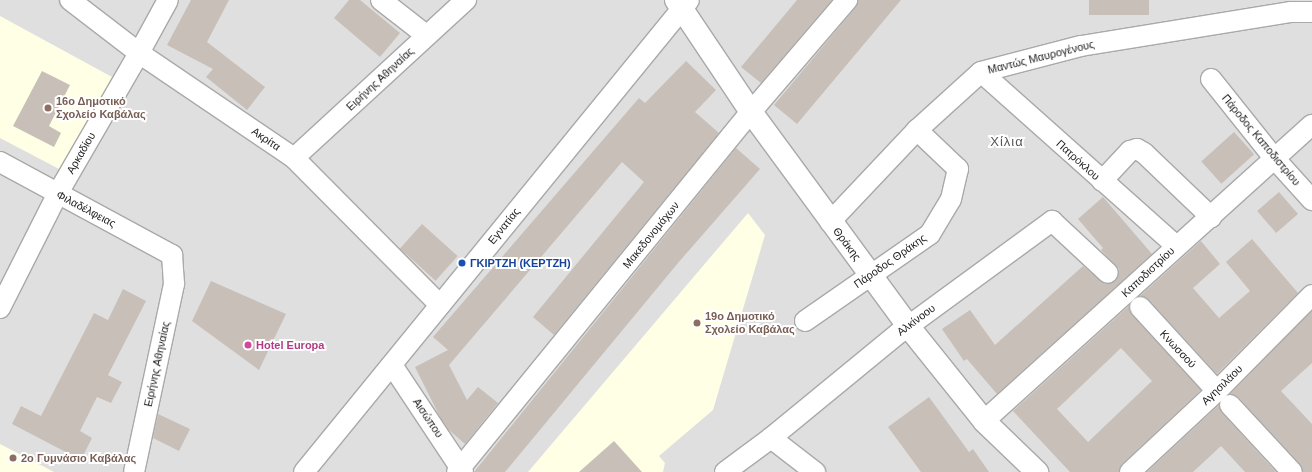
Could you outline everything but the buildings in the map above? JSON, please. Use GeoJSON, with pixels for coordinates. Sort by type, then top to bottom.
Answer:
{"type":"FeatureCollection","features":[{"type":"Feature","properties":{"kind":"street","name":"Ακρίτα"},"geometry":{"type":"LineString","coordinates":[[70,0],[140,54],[294,158],[440,305]]}},
{"type":"Feature","properties":{"kind":"street","name":"Αρκαδίου"},"geometry":{"type":"LineString","coordinates":[[0,308],[58,193],[140,54],[168,0]]}},
{"type":"Feature","properties":{"kind":"street"},"geometry":{"type":"LineString","coordinates":[[381,0],[427,36]]}},
{"type":"Feature","properties":{"kind":"street","name":"Ειρήνης Αθηναίας"},"geometry":{"type":"LineString","coordinates":[[294,158],[466,0]]}},
{"type":"Feature","properties":{"kind":"street","name":"Μακεδονομάχων"},"geometry":{"type":"LineString","coordinates":[[460,470],[751,112],[847,0]]}},
{"type":"Feature","properties":{"kind":"street","name":"Θράκης"},"geometry":{"type":"LineString","coordinates":[[682,3],[751,112],[830,222],[908,326],[984,421],[1037,472]]}},
{"type":"Feature","properties":{"kind":"street","name":"Εγνατίας"},"geometry":{"type":"LineString","coordinates":[[304,472],[392,365],[682,3]]}},
{"type":"Feature","properties":{"kind":"street","name":"Μαντώς Μαυρογένους"},"geometry":{"type":"LineString","coordinates":[[830,222],[917,130],[981,72],[1096,44],[1291,12],[1312,12]]}},
{"type":"Feature","properties":{"kind":"street","name":"Πατρόκλου"},"geometry":{"type":"LineString","coordinates":[[981,72],[1176,246]]}},
{"type":"Feature","properties":{"kind":"street","name":"Πάροδος Καποδιστρίου"},"geometry":{"type":"LineString","coordinates":[[1211,79],[1274,158],[1312,200]]}},
{"type":"Feature","properties":{"kind":"street","name":"Καποδιστρίου"},"geometry":{"type":"LineString","coordinates":[[984,421],[1176,246],[1211,217],[1312,125]]}},
{"type":"Feature","properties":{"kind":"street","name":"Πάροδος Θράκης"},"geometry":{"type":"LineString","coordinates":[[805,321],[930,234],[951,199],[958,169],[917,130]]}},
{"type":"Feature","properties":{"kind":"street"},"geometry":{"type":"LineString","coordinates":[[1102,181],[1130,152],[1137,149],[1144,153],[1211,217]]}},
{"type":"Feature","properties":{"kind":"street","name":"Φιλαδέλφειας"},"geometry":{"type":"LineString","coordinates":[[0,162],[172,255]]}},
{"type":"Feature","properties":{"kind":"street","name":"Αλκίνοου"},"geometry":{"type":"LineString","coordinates":[[725,472],[771,438],[908,326],[1052,221],[1108,274]]}},
{"type":"Feature","properties":{"kind":"street","name":"Ειρήνης Αθηναίας"},"geometry":{"type":"LineString","coordinates":[[134,472],[174,284],[172,255]]}},
{"type":"Feature","properties":{"kind":"street","name":"Αγησιλάου"},"geometry":{"type":"LineString","coordinates":[[1130,472],[1224,398],[1312,295]]}},
{"type":"Feature","properties":{"kind":"street","name":"Κνωσσού"},"geometry":{"type":"LineString","coordinates":[[1140,307],[1292,472]]}},
{"type":"Feature","properties":{"kind":"street","name":"Αισώπου"},"geometry":{"type":"LineString","coordinates":[[392,365],[460,470]]}},
{"type":"Feature","properties":{"kind":"street"},"geometry":{"type":"LineString","coordinates":[[771,438],[815,472]]}},
{"type":"Feature","properties":{"kind":"shaded area"},"geometry":{"type":"Polygon","coordinates":[[[0,0],[1312,0],[1312,472],[0,472],[0,0]]]}},
{"type":"Feature","properties":{"kind":"shaded area","name":"16ο Δημοτικό Σχολείο Καβάλας"},"geometry":{"type":"Polygon","coordinates":[[[0,16],[112,77],[63,171],[0,138],[0,16]]]}},
{"type":"Feature","properties":{"kind":"shaded area","name":"19ο Δημοτικό Σχολείο Καβάλας"},"geometry":{"type":"Polygon","coordinates":[[[748,213],[765,235],[713,410],[659,456],[665,463],[663,472],[528,472],[748,213]]]}},
{"type":"Feature","properties":{"kind":"shaded area","name":"2ο Γυμνάσιο Καβάλας"},"geometry":{"type":"Polygon","coordinates":[[[0,444],[54,472],[0,472],[0,444]]]}},
{"type":"Feature","properties":{"kind":"place","name":"16ο Δημοτικό Σχολείο Καβάλας"},"geometry":{"type":"Point","coordinates":[48,108]}},
{"type":"Feature","properties":{"kind":"place","name":"ΓΚΙΡΤΖΗ (ΚΕΡΤΖΗ)"},"geometry":{"type":"Point","coordinates":[462,263]}},
{"type":"Feature","properties":{"kind":"place","name":"19ο Δημοτικό Σχολείο Καβάλας"},"geometry":{"type":"Point","coordinates":[697,323]}},
{"type":"Feature","properties":{"kind":"place","name":"Hotel Europa"},"geometry":{"type":"Point","coordinates":[248,345]}},
{"type":"Feature","properties":{"kind":"place","name":"2ο Γυμνάσιο Καβάλας"},"geometry":{"type":"Point","coordinates":[13,458]}},
{"type":"Feature","properties":{"kind":"district","name":"Χίλια"},"geometry":{"type":"Point","coordinates":[1007,142]}}]}
